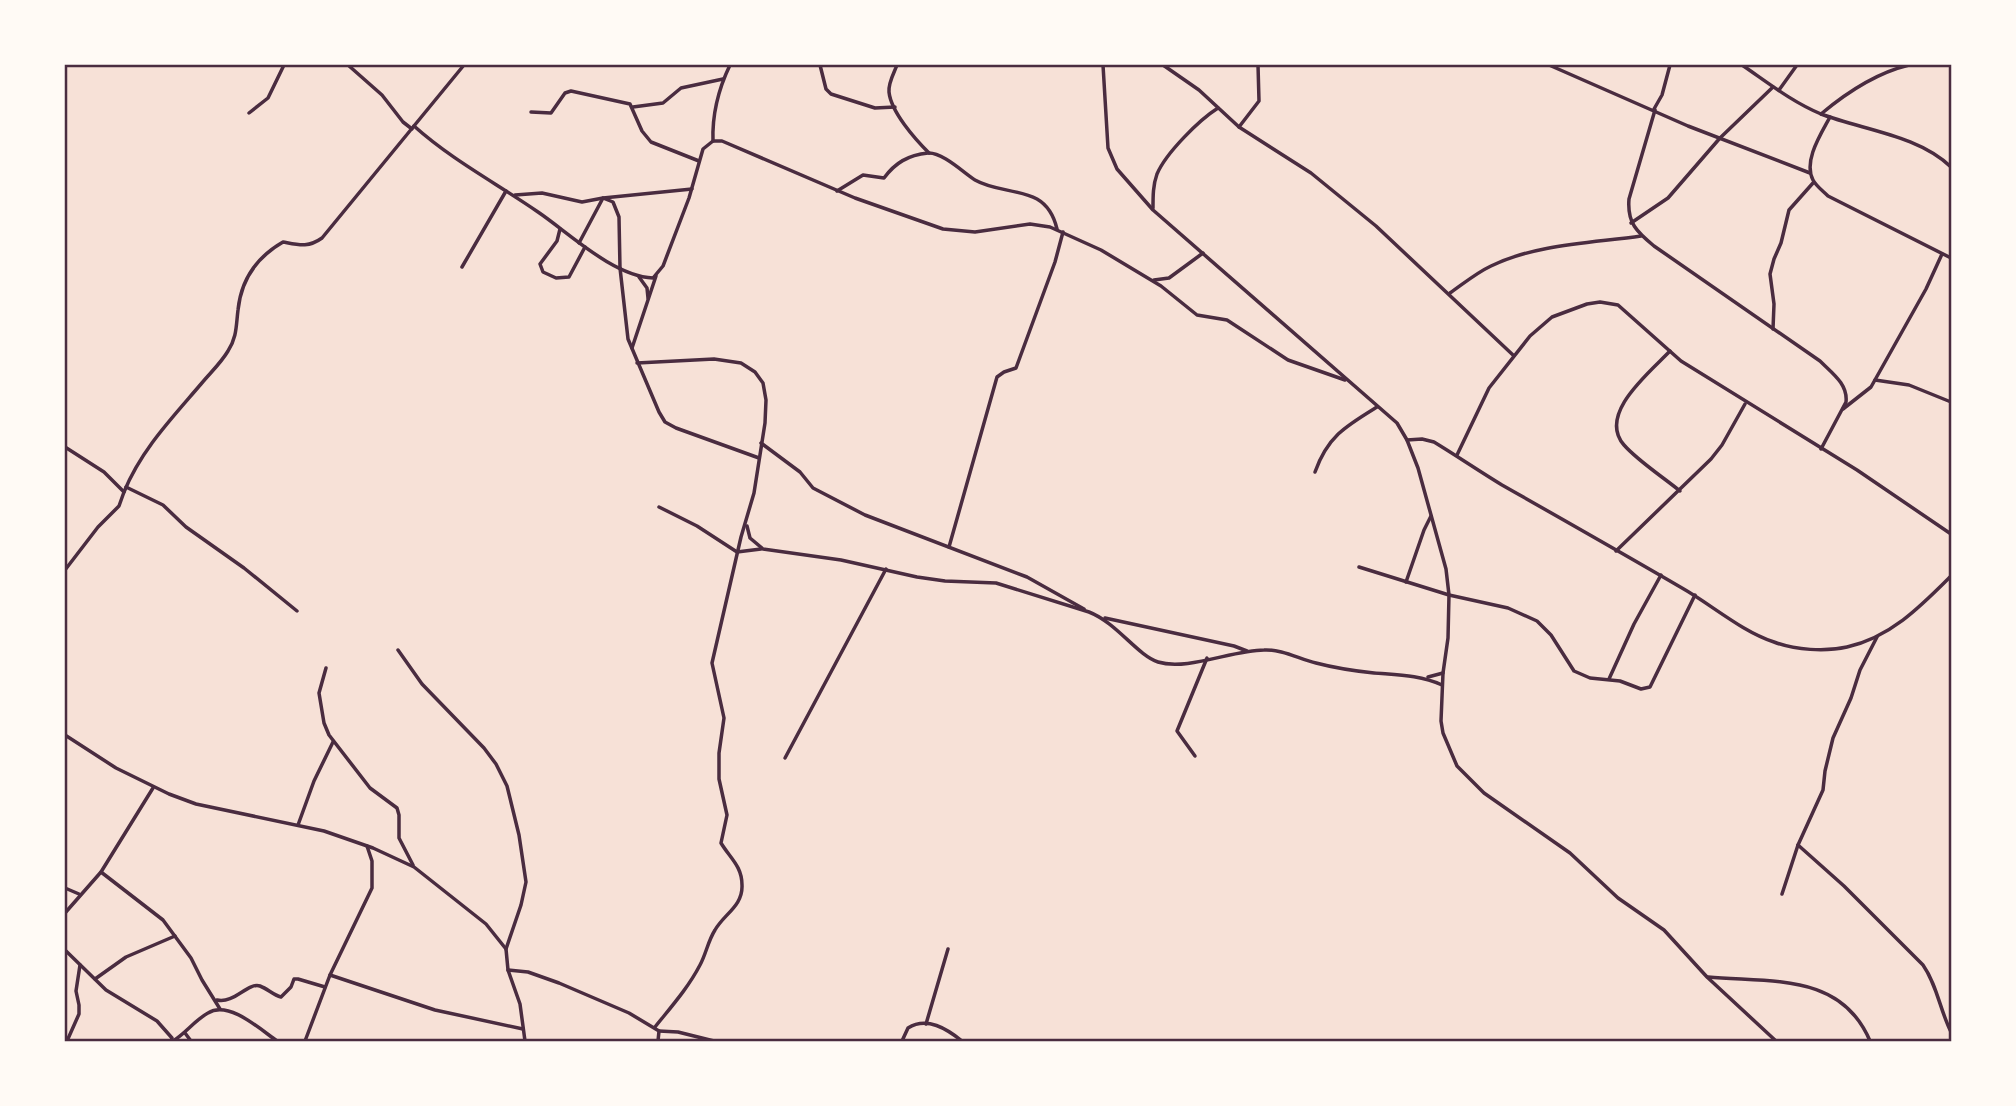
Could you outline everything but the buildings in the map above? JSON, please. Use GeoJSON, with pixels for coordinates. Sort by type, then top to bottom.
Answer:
{"type":"FeatureCollection","features":[{"type":"Feature","properties":{"kind":"street"},"geometry":{"type":"LineString","coordinates":[[249,113],[268,98],[284,65]]}},
{"type":"Feature","properties":{"kind":"street"},"geometry":{"type":"LineString","coordinates":[[348,65],[382,95],[403,122],[461,164],[620,268],[637,275],[653,278],[656,275]]}},
{"type":"Feature","properties":{"kind":"street"},"geometry":{"type":"LineString","coordinates":[[65,570],[77,552],[119,506],[132,471],[149,446],[227,353],[237,335],[241,292],[253,266],[283,242],[305,247],[322,238],[464,65]]}},
{"type":"Feature","properties":{"kind":"street"},"geometry":{"type":"LineString","coordinates":[[713,141],[713,113],[730,65]]}},
{"type":"Feature","properties":{"kind":"street"},"geometry":{"type":"LineString","coordinates":[[820,65],[826,89],[831,94],[875,108],[895,107]]}},
{"type":"Feature","properties":{"kind":"street"},"geometry":{"type":"LineString","coordinates":[[897,65],[889,89],[895,107],[911,135],[929,153]]}},
{"type":"Feature","properties":{"kind":"street"},"geometry":{"type":"LineString","coordinates":[[1103,65],[1108,148],[1117,169],[1153,210],[1397,423],[1407,440],[1418,468],[1446,569],[1449,595],[1448,638],[1442,685],[1443,733],[1457,766],[1467,778],[1518,819],[1570,853],[1618,898],[1664,930],[1707,977],[1776,1041]]}},
{"type":"Feature","properties":{"kind":"street"},"geometry":{"type":"LineString","coordinates":[[1163,65],[1199,90],[1239,127],[1311,173],[1388,236],[1513,355]]}},
{"type":"Feature","properties":{"kind":"street"},"geometry":{"type":"LineString","coordinates":[[1239,127],[1259,102],[1258,65]]}},
{"type":"Feature","properties":{"kind":"street"},"geometry":{"type":"LineString","coordinates":[[1549,65],[1810,173]]}},
{"type":"Feature","properties":{"kind":"street"},"geometry":{"type":"LineString","coordinates":[[1670,65],[1662,95],[1654,110],[1629,199],[1631,223],[1641,236],[1821,362],[1841,382],[1847,394],[1843,410],[1821,449]]}},
{"type":"Feature","properties":{"kind":"street"},"geometry":{"type":"LineString","coordinates":[[1742,65],[1806,108],[1925,146],[1951,167]]}},
{"type":"Feature","properties":{"kind":"street"},"geometry":{"type":"LineString","coordinates":[[1779,90],[1797,65]]}},
{"type":"Feature","properties":{"kind":"street"},"geometry":{"type":"LineString","coordinates":[[1821,114],[1841,97],[1864,84],[1909,65]]}},
{"type":"Feature","properties":{"kind":"street"},"geometry":{"type":"LineString","coordinates":[[633,107],[659,104],[681,88],[723,79]]}},
{"type":"Feature","properties":{"kind":"street"},"geometry":{"type":"LineString","coordinates":[[1631,223],[1668,198],[1720,138],[1774,87]]}},
{"type":"Feature","properties":{"kind":"street"},"geometry":{"type":"LineString","coordinates":[[531,112],[551,113],[565,93],[570,91],[625,102],[633,107],[642,131],[651,142],[699,161]]}},
{"type":"Feature","properties":{"kind":"street"},"geometry":{"type":"LineString","coordinates":[[1153,210],[1153,189],[1161,166],[1203,117],[1219,108]]}},
{"type":"Feature","properties":{"kind":"street"},"geometry":{"type":"LineString","coordinates":[[1830,117],[1811,159],[1810,173],[1814,182],[1828,196],[1951,258]]}},
{"type":"Feature","properties":{"kind":"street"},"geometry":{"type":"LineString","coordinates":[[631,350],[656,275],[663,266],[692,189],[703,149],[713,141],[722,141],[837,191],[950,231],[975,232],[1030,225],[1057,229],[1101,250],[1152,280],[1177,297],[1196,315],[1227,320],[1288,360],[1347,380]]}},
{"type":"Feature","properties":{"kind":"street"},"geometry":{"type":"LineString","coordinates":[[837,191],[863,175],[884,178],[900,160],[929,153],[937,155],[976,181],[1037,199],[1055,217],[1057,229]]}},
{"type":"Feature","properties":{"kind":"street"},"geometry":{"type":"LineString","coordinates":[[1773,329],[1774,304],[1770,274],[1774,259],[1789,210],[1814,182]]}},
{"type":"Feature","properties":{"kind":"street"},"geometry":{"type":"LineString","coordinates":[[512,195],[542,193],[582,202],[692,189]]}},
{"type":"Feature","properties":{"kind":"street"},"geometry":{"type":"LineString","coordinates":[[462,267],[506,191]]}},
{"type":"Feature","properties":{"kind":"street"},"geometry":{"type":"LineString","coordinates":[[579,243],[603,198]]}},
{"type":"Feature","properties":{"kind":"street"},"geometry":{"type":"LineString","coordinates":[[603,198],[613,202],[618,211],[620,268],[626,331],[631,350],[665,422],[759,458]]}},
{"type":"Feature","properties":{"kind":"street"},"geometry":{"type":"LineString","coordinates":[[561,229],[557,241],[540,264],[543,272],[556,278],[569,278],[586,247]]}},
{"type":"Feature","properties":{"kind":"street"},"geometry":{"type":"LineString","coordinates":[[949,547],[997,377],[1016,368],[1055,262],[1063,232]]}},
{"type":"Feature","properties":{"kind":"street"},"geometry":{"type":"LineString","coordinates":[[1450,293],[1489,266],[1512,257],[1641,236]]}},
{"type":"Feature","properties":{"kind":"street"},"geometry":{"type":"LineString","coordinates":[[1152,280],[1169,278],[1203,253]]}},
{"type":"Feature","properties":{"kind":"street"},"geometry":{"type":"LineString","coordinates":[[1843,410],[1865,393],[1875,380],[1926,289],[1942,254]]}},
{"type":"Feature","properties":{"kind":"street"},"geometry":{"type":"LineString","coordinates":[[637,275],[647,288],[648,300]]}},
{"type":"Feature","properties":{"kind":"street"},"geometry":{"type":"LineString","coordinates":[[1457,455],[1489,388],[1513,355],[1552,317],[1600,302],[1618,305],[1681,361],[1951,534]]}},
{"type":"Feature","properties":{"kind":"street"},"geometry":{"type":"LineString","coordinates":[[1670,351],[1626,398],[1616,417],[1616,433],[1624,445],[1680,491]]}},
{"type":"Feature","properties":{"kind":"street"},"geometry":{"type":"LineString","coordinates":[[637,363],[714,359],[741,363],[755,372],[763,383],[766,400],[754,493],[737,552],[712,663],[724,718],[719,752],[719,779],[727,815],[721,843],[737,862],[743,888],[732,912],[715,929],[704,957],[685,990],[655,1027]]}},
{"type":"Feature","properties":{"kind":"street"},"geometry":{"type":"LineString","coordinates":[[1875,380],[1909,385],[1951,402]]}},
{"type":"Feature","properties":{"kind":"street"},"geometry":{"type":"LineString","coordinates":[[1616,551],[1680,491],[1722,445],[1746,403]]}},
{"type":"Feature","properties":{"kind":"street"},"geometry":{"type":"LineString","coordinates":[[1315,472],[1329,442],[1339,432],[1377,407]]}},
{"type":"Feature","properties":{"kind":"street"},"geometry":{"type":"LineString","coordinates":[[1407,440],[1422,439],[1434,442],[1501,484],[1695,595],[1752,632],[1791,647],[1847,647],[1877,637],[1892,629],[1922,605],[1951,576]]}},
{"type":"Feature","properties":{"kind":"street"},"geometry":{"type":"LineString","coordinates":[[761,443],[800,472],[813,488],[865,515],[1027,577],[1089,612]]}},
{"type":"Feature","properties":{"kind":"street"},"geometry":{"type":"LineString","coordinates":[[65,447],[125,489],[163,505],[186,527],[244,568],[297,611]]}},
{"type":"Feature","properties":{"kind":"street"},"geometry":{"type":"LineString","coordinates":[[659,507],[697,526],[737,552],[763,549],[945,581],[996,583],[1103,617],[1234,646],[1249,652]]}},
{"type":"Feature","properties":{"kind":"street"},"geometry":{"type":"LineString","coordinates":[[1406,582],[1424,530],[1432,516]]}},
{"type":"Feature","properties":{"kind":"street"},"geometry":{"type":"LineString","coordinates":[[746,523],[750,538],[763,549]]}},
{"type":"Feature","properties":{"kind":"street"},"geometry":{"type":"LineString","coordinates":[[1359,567],[1449,595],[1508,608],[1536,621],[1551,635],[1574,671],[1590,678],[1609,679],[1641,690],[1650,687],[1695,595]]}},
{"type":"Feature","properties":{"kind":"street"},"geometry":{"type":"LineString","coordinates":[[785,758],[886,569]]}},
{"type":"Feature","properties":{"kind":"street"},"geometry":{"type":"LineString","coordinates":[[1609,679],[1634,624],[1661,575]]}},
{"type":"Feature","properties":{"kind":"street"},"geometry":{"type":"LineString","coordinates":[[1103,617],[1155,661],[1172,664],[1275,650],[1316,663],[1426,678],[1442,685]]}},
{"type":"Feature","properties":{"kind":"street"},"geometry":{"type":"LineString","coordinates":[[1782,894],[1798,845],[1823,790],[1833,738],[1860,670],[1877,637]]}},
{"type":"Feature","properties":{"kind":"street"},"geometry":{"type":"LineString","coordinates":[[398,650],[422,684],[485,748],[507,786],[519,835],[526,881],[506,949],[508,970],[520,1004],[525,1041]]}},
{"type":"Feature","properties":{"kind":"street"},"geometry":{"type":"LineString","coordinates":[[1195,756],[1177,731],[1207,659]]}},
{"type":"Feature","properties":{"kind":"street"},"geometry":{"type":"LineString","coordinates":[[326,668],[319,693],[324,723],[334,742],[370,788],[397,808],[399,838],[414,867]]}},
{"type":"Feature","properties":{"kind":"street"},"geometry":{"type":"LineString","coordinates":[[1426,678],[1443,673]]}},
{"type":"Feature","properties":{"kind":"street"},"geometry":{"type":"LineString","coordinates":[[65,735],[153,788],[196,804],[298,825],[367,846],[414,867],[486,924],[506,949]]}},
{"type":"Feature","properties":{"kind":"street"},"geometry":{"type":"LineString","coordinates":[[298,825],[314,781],[334,742]]}},
{"type":"Feature","properties":{"kind":"street"},"geometry":{"type":"LineString","coordinates":[[65,913],[101,873],[153,788]]}},
{"type":"Feature","properties":{"kind":"street"},"geometry":{"type":"LineString","coordinates":[[1798,845],[1844,886],[1923,965],[1931,977],[1941,1011],[1951,1032]]}},
{"type":"Feature","properties":{"kind":"street"},"geometry":{"type":"LineString","coordinates":[[305,1041],[330,975],[372,888],[373,860],[367,846]]}},
{"type":"Feature","properties":{"kind":"street"},"geometry":{"type":"LineString","coordinates":[[101,873],[163,920],[191,958],[220,1009]]}},
{"type":"Feature","properties":{"kind":"street"},"geometry":{"type":"LineString","coordinates":[[65,888],[79,895]]}},
{"type":"Feature","properties":{"kind":"street"},"geometry":{"type":"LineString","coordinates":[[95,979],[126,957],[175,936]]}},
{"type":"Feature","properties":{"kind":"street"},"geometry":{"type":"LineString","coordinates":[[926,1024],[948,949]]}},
{"type":"Feature","properties":{"kind":"street"},"geometry":{"type":"LineString","coordinates":[[65,950],[110,993],[157,1021],[168,1032],[172,1041],[208,1012],[220,1009],[237,1015],[278,1041]]}},
{"type":"Feature","properties":{"kind":"street"},"geometry":{"type":"LineString","coordinates":[[67,1041],[79,1014],[76,990],[80,965]]}},
{"type":"Feature","properties":{"kind":"street"},"geometry":{"type":"LineString","coordinates":[[508,970],[528,972],[559,983],[629,1013],[659,1031],[678,1032],[713,1041]]}},
{"type":"Feature","properties":{"kind":"street"},"geometry":{"type":"LineString","coordinates":[[330,975],[435,1010],[524,1030]]}},
{"type":"Feature","properties":{"kind":"street"},"geometry":{"type":"LineString","coordinates":[[1707,977],[1809,986],[1833,996],[1842,1004],[1864,1029],[1870,1041]]}},
{"type":"Feature","properties":{"kind":"street"},"geometry":{"type":"LineString","coordinates":[[215,999],[226,1001],[250,987],[260,985],[281,997],[291,987],[294,979],[325,987]]}},
{"type":"Feature","properties":{"kind":"street"},"geometry":{"type":"LineString","coordinates":[[902,1041],[908,1028],[926,1024],[937,1026],[962,1041]]}},
{"type":"Feature","properties":{"kind":"street"},"geometry":{"type":"LineString","coordinates":[[658,1041],[659,1031]]}},
{"type":"Feature","properties":{"kind":"street"},"geometry":{"type":"LineString","coordinates":[[185,1033],[191,1041]]}}]}
